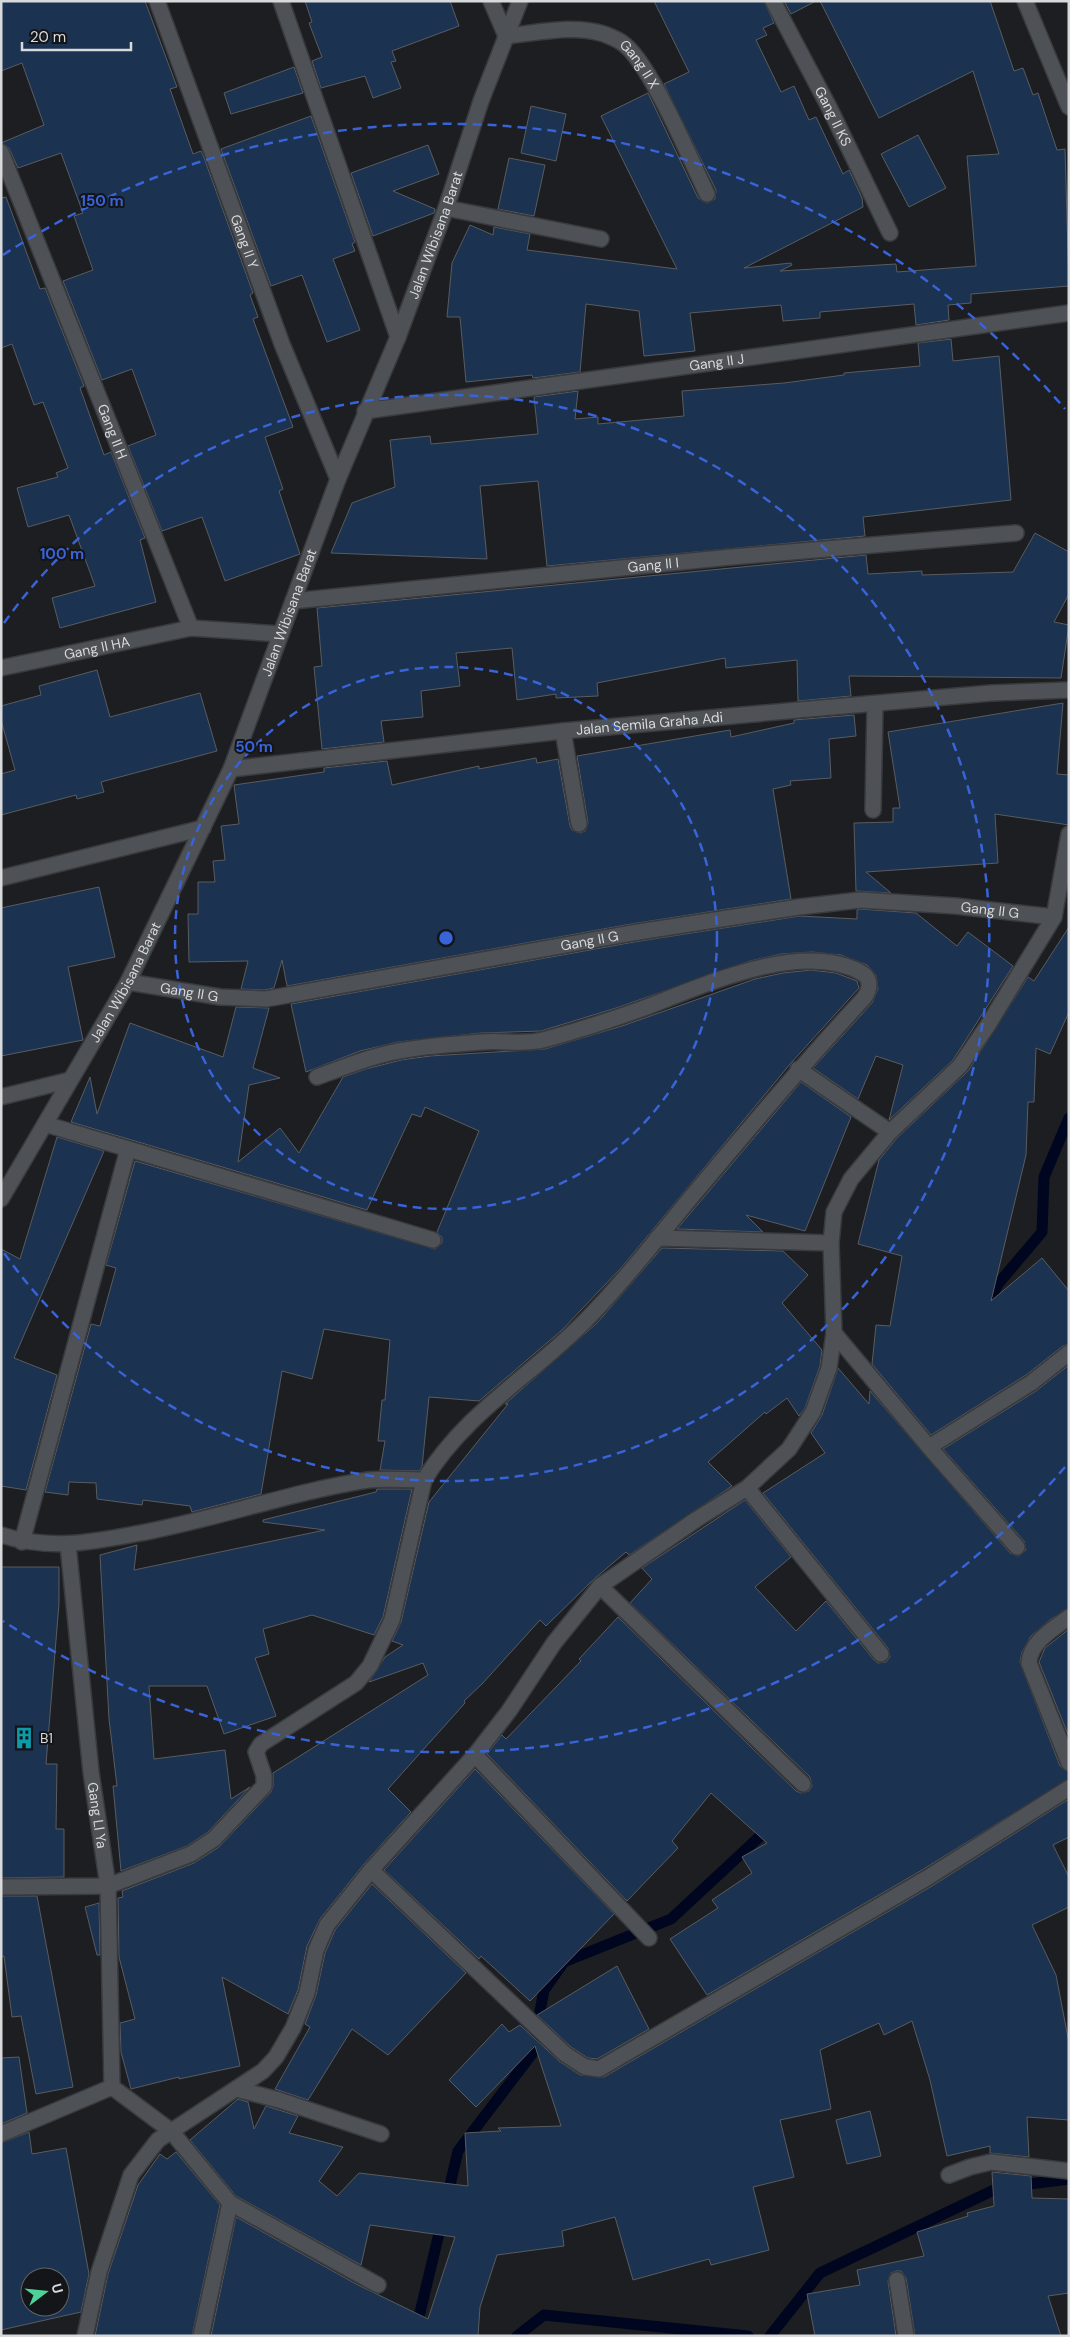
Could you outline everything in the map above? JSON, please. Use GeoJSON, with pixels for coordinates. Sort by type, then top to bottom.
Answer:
{"type":"FeatureCollection","features":[{"type":"Feature","properties":{"kind":"street","name":"Gang II Y"},"geometry":{"type":"LineString","coordinates":[[157,1],[282,344],[338,479]]}},
{"type":"Feature","properties":{"kind":"street"},"geometry":{"type":"LineString","coordinates":[[281,1],[398,337]]}},
{"type":"Feature","properties":{"kind":"street"},"geometry":{"type":"LineString","coordinates":[[491,1],[506,36]]}},
{"type":"Feature","properties":{"kind":"street","name":"Jalan Wibisana Barat"},"geometry":{"type":"LineString","coordinates":[[1,1199],[128,982],[231,769],[338,479],[398,337],[446,208],[481,101],[520,1]]}},
{"type":"Feature","properties":{"kind":"street","name":"Gang II KS"},"geometry":{"type":"LineString","coordinates":[[773,1],[890,233]]}},
{"type":"Feature","properties":{"kind":"street"},"geometry":{"type":"LineString","coordinates":[[1025,1],[1069,107]]}},
{"type":"Feature","properties":{"kind":"street","name":"Gang II X"},"geometry":{"type":"LineString","coordinates":[[506,36],[572,29],[602,34],[622,42],[640,64],[671,118],[706,194]]}},
{"type":"Feature","properties":{"kind":"street","name":"Gang II H"},"geometry":{"type":"LineString","coordinates":[[1,152],[191,628]]}},
{"type":"Feature","properties":{"kind":"street"},"geometry":{"type":"LineString","coordinates":[[446,208],[601,239]]}},
{"type":"Feature","properties":{"kind":"street","name":"Gang II J"},"geometry":{"type":"LineString","coordinates":[[365,412],[1069,313]]}},
{"type":"Feature","properties":{"kind":"street","name":"Gang II I"},"geometry":{"type":"LineString","coordinates":[[293,601],[731,557],[1016,533]]}},
{"type":"Feature","properties":{"kind":"street"},"geometry":{"type":"LineString","coordinates":[[191,628],[281,634]]}},
{"type":"Feature","properties":{"kind":"street","name":"Gang II HA"},"geometry":{"type":"LineString","coordinates":[[1,668],[191,628]]}},
{"type":"Feature","properties":{"kind":"street","name":"Jalan Semila Graha Adi"},"geometry":{"type":"LineString","coordinates":[[231,769],[563,731],[875,705],[991,693],[1069,690]]}},
{"type":"Feature","properties":{"kind":"street"},"geometry":{"type":"LineString","coordinates":[[873,810],[875,705]]}},
{"type":"Feature","properties":{"kind":"street"},"geometry":{"type":"LineString","coordinates":[[563,731],[579,824]]}},
{"type":"Feature","properties":{"kind":"street"},"geometry":{"type":"LineString","coordinates":[[1,878],[202,828]]}},
{"type":"Feature","properties":{"kind":"street"},"geometry":{"type":"LineString","coordinates":[[86,2336],[99,2272],[132,2176],[158,2140],[263,2071],[276,2058],[293,2028],[307,1993],[321,1935],[371,1870],[475,1755],[509,1711],[554,1643],[600,1586],[696,1519],[747,1488],[789,1449],[814,1412],[830,1368],[834,1333],[831,1243],[834,1212],[851,1179],[890,1132],[960,1066],[1054,917],[1069,834]]}},
{"type":"Feature","properties":{"kind":"street","name":"Gang II G"},"geometry":{"type":"LineString","coordinates":[[128,982],[220,997],[266,998],[632,933],[799,907],[860,900],[956,906],[1054,917]]}},
{"type":"Feature","properties":{"kind":"street"},"geometry":{"type":"LineString","coordinates":[[1,1887],[108,1886],[191,1854],[214,1839],[264,1786],[264,1776],[256,1752],[261,1744],[356,1683],[370,1666],[386,1638],[392,1620],[424,1480],[467,1424],[486,1406],[538,1366],[589,1318],[798,1069],[869,991],[870,983],[864,974],[850,968],[828,963],[794,962],[752,968],[617,1017],[540,1041],[496,1040],[409,1049],[356,1063],[317,1077]]}},
{"type":"Feature","properties":{"kind":"street"},"geometry":{"type":"LineString","coordinates":[[798,1069],[890,1132]]}},
{"type":"Feature","properties":{"kind":"street"},"geometry":{"type":"LineString","coordinates":[[1,1097],[70,1080]]}},
{"type":"Feature","properties":{"kind":"street"},"geometry":{"type":"LineString","coordinates":[[45,1124],[433,1240]]}},
{"type":"Feature","properties":{"kind":"street"},"geometry":{"type":"LineString","coordinates":[[22,1542],[128,1149]]}},
{"type":"Feature","properties":{"kind":"street"},"geometry":{"type":"LineString","coordinates":[[1,1175],[19,1170]]}},
{"type":"Feature","properties":{"kind":"street"},"geometry":{"type":"LineString","coordinates":[[657,1238],[831,1243]]}},
{"type":"Feature","properties":{"kind":"street"},"geometry":{"type":"LineString","coordinates":[[834,1333],[929,1447],[1017,1547]]}},
{"type":"Feature","properties":{"kind":"street"},"geometry":{"type":"LineString","coordinates":[[929,1447],[1031,1383],[1069,1353]]}},
{"type":"Feature","properties":{"kind":"street"},"geometry":{"type":"LineString","coordinates":[[1,1535],[22,1542],[68,1545],[187,1525],[360,1482],[424,1480]]}},
{"type":"Feature","properties":{"kind":"street"},"geometry":{"type":"LineString","coordinates":[[747,1488],[882,1654]]}},
{"type":"Feature","properties":{"kind":"street","name":"Gang Ll Ya"},"geometry":{"type":"LineString","coordinates":[[68,1545],[92,1772],[108,1886],[112,2087]]}},
{"type":"Feature","properties":{"kind":"street"},"geometry":{"type":"LineString","coordinates":[[600,1586],[803,1784]]}},
{"type":"Feature","properties":{"kind":"street"},"geometry":{"type":"LineString","coordinates":[[1069,1616],[1039,1640],[1030,1654],[1029,1663],[1069,1763]]}},
{"type":"Feature","properties":{"kind":"street"},"geometry":{"type":"LineString","coordinates":[[475,1755],[649,1938]]}},
{"type":"Feature","properties":{"kind":"street"},"geometry":{"type":"LineString","coordinates":[[371,1870],[565,2054],[585,2067],[599,2069],[926,1878],[1069,1788]]}},
{"type":"Feature","properties":{"kind":"street"},"geometry":{"type":"LineString","coordinates":[[1,2134],[112,2087],[171,2131],[230,2203],[378,2285]]}},
{"type":"Feature","properties":{"kind":"street"},"geometry":{"type":"LineString","coordinates":[[236,2089],[279,2100],[381,2134]]}},
{"type":"Feature","properties":{"kind":"street"},"geometry":{"type":"LineString","coordinates":[[949,2175],[991,2162],[1069,2170]]}},
{"type":"Feature","properties":{"kind":"street"},"geometry":{"type":"LineString","coordinates":[[201,2336],[230,2203]]}},
{"type":"Feature","properties":{"kind":"street"},"geometry":{"type":"LineString","coordinates":[[897,2280],[906,2336]]}},
{"type":"Feature","properties":{"kind":"building"},"geometry":{"type":"Polygon","coordinates":[[[1,1],[145,1],[177,87],[170,89],[193,154],[201,151],[203,155],[253,293],[250,295],[258,317],[253,319],[293,427],[265,437],[283,489],[279,491],[300,554],[225,581],[202,517],[162,531],[128,446],[156,435],[132,369],[102,380],[63,281],[93,270],[74,216],[83,213],[61,153],[18,168],[9,148],[1,143],[44,125],[22,63],[1,71],[1,1]]]}},
{"type":"Feature","properties":{"kind":"building"},"geometry":{"type":"Polygon","coordinates":[[[305,1],[450,1],[459,26],[392,51],[396,61],[391,62],[401,88],[373,98],[365,76],[321,88],[312,61],[322,57],[309,23],[312,22],[305,1]]]}},
{"type":"Feature","properties":{"kind":"building"},"geometry":{"type":"Polygon","coordinates":[[[654,1],[764,1],[774,23],[763,28],[767,35],[756,40],[781,92],[794,86],[809,120],[816,117],[843,174],[849,170],[862,198],[863,207],[744,268],[791,263],[792,265],[780,271],[896,264],[897,272],[976,266],[967,156],[999,154],[973,71],[879,118],[820,1],[990,1],[1014,71],[1023,68],[1033,95],[1038,93],[1057,150],[1065,149],[1069,286],[971,294],[971,303],[948,305],[949,320],[916,325],[914,304],[820,312],[820,318],[783,321],[781,305],[690,313],[695,351],[644,356],[639,311],[586,304],[580,372],[533,378],[532,375],[466,382],[460,317],[447,317],[452,263],[470,225],[493,235],[494,227],[530,234],[527,250],[677,269],[601,116],[648,93],[698,198],[707,203],[715,199],[716,190],[664,84],[689,72],[654,1]]]}},
{"type":"Feature","properties":{"kind":"building"},"geometry":{"type":"Polygon","coordinates":[[[784,1],[816,1],[791,14],[784,1]]]}},
{"type":"Feature","properties":{"kind":"building"},"geometry":{"type":"Polygon","coordinates":[[[294,67],[303,93],[231,114],[224,93],[294,67]]]}},
{"type":"Feature","properties":{"kind":"building"},"geometry":{"type":"Polygon","coordinates":[[[531,106],[566,114],[556,161],[521,153],[531,106]]]}},
{"type":"Feature","properties":{"kind":"building"},"geometry":{"type":"Polygon","coordinates":[[[311,116],[355,242],[352,244],[355,251],[333,259],[360,330],[327,342],[302,275],[271,286],[221,149],[311,116]]]}},
{"type":"Feature","properties":{"kind":"building"},"geometry":{"type":"Polygon","coordinates":[[[918,135],[946,188],[909,207],[881,154],[918,135]]]}},
{"type":"Feature","properties":{"kind":"building"},"geometry":{"type":"Polygon","coordinates":[[[428,145],[439,174],[393,191],[435,209],[434,213],[373,236],[351,173],[428,145]]]}},
{"type":"Feature","properties":{"kind":"building"},"geometry":{"type":"Polygon","coordinates":[[[509,158],[545,165],[534,216],[498,209],[509,158]]]}},
{"type":"Feature","properties":{"kind":"building"},"geometry":{"type":"Polygon","coordinates":[[[6,197],[40,289],[45,288],[84,386],[80,388],[104,455],[111,452],[145,538],[140,540],[156,602],[60,628],[52,598],[95,586],[69,515],[28,527],[17,488],[58,477],[56,473],[68,468],[43,402],[34,405],[12,344],[1,348],[1,198],[6,197]]]}},
{"type":"Feature","properties":{"kind":"building"},"geometry":{"type":"Polygon","coordinates":[[[951,339],[953,361],[999,356],[1011,500],[863,517],[865,536],[547,566],[538,481],[480,486],[487,559],[331,553],[352,503],[395,487],[390,440],[430,436],[431,444],[538,434],[534,397],[578,391],[575,419],[598,417],[598,424],[684,416],[682,391],[784,383],[844,375],[844,373],[920,366],[918,343],[951,339]]]}},
{"type":"Feature","properties":{"kind":"building"},"geometry":{"type":"Polygon","coordinates":[[[1035,533],[1069,552],[1069,594],[1054,622],[1069,625],[1061,678],[849,676],[851,696],[798,701],[797,660],[726,668],[725,658],[597,683],[598,696],[556,698],[556,694],[517,700],[512,648],[456,653],[460,686],[421,691],[423,717],[381,721],[384,742],[322,749],[314,667],[322,666],[317,608],[866,555],[868,574],[922,571],[922,575],[1013,572],[1035,533]]]}},
{"type":"Feature","properties":{"kind":"building"},"geometry":{"type":"Polygon","coordinates":[[[97,670],[110,717],[200,693],[217,751],[101,782],[104,792],[77,799],[76,795],[1,815],[1,774],[15,770],[1,720],[1,706],[41,695],[39,686],[97,670]]]}},
{"type":"Feature","properties":{"kind":"building"},"geometry":{"type":"Polygon","coordinates":[[[1063,703],[1057,774],[1069,775],[1069,825],[995,814],[998,863],[866,872],[891,893],[856,891],[854,823],[893,822],[893,808],[900,808],[888,732],[1063,703]]]}},
{"type":"Feature","properties":{"kind":"building"},"geometry":{"type":"Polygon","coordinates":[[[854,715],[856,736],[829,739],[831,778],[790,781],[791,785],[773,789],[791,899],[631,924],[287,986],[282,960],[274,988],[265,990],[241,989],[248,961],[189,962],[188,914],[198,914],[198,882],[215,882],[213,861],[225,860],[221,826],[239,824],[234,785],[324,772],[324,768],[387,761],[392,785],[479,766],[479,769],[536,758],[537,763],[558,759],[570,826],[572,830],[580,833],[585,831],[588,823],[577,756],[730,730],[731,737],[794,723],[794,720],[854,715]]]}},
{"type":"Feature","properties":{"kind":"building"},"geometry":{"type":"Polygon","coordinates":[[[99,887],[115,957],[68,967],[83,1040],[1,1056],[1,908],[99,887]]]}},
{"type":"Feature","properties":{"kind":"building"},"geometry":{"type":"Polygon","coordinates":[[[857,910],[916,913],[957,946],[968,932],[1013,966],[953,1060],[889,1120],[903,1065],[876,1056],[858,1099],[813,1068],[872,1003],[878,989],[876,975],[867,965],[841,955],[812,952],[781,954],[750,961],[616,1008],[541,1031],[481,1033],[398,1042],[360,1051],[306,1072],[291,1004],[634,942],[800,916],[857,919],[857,910]]]}},
{"type":"Feature","properties":{"kind":"building"},"geometry":{"type":"Polygon","coordinates":[[[1069,927],[1069,1012],[1050,1054],[1036,1048],[1034,1102],[1028,1102],[1026,1155],[991,1301],[1042,1258],[1069,1291],[1069,1344],[1063,1346],[1026,1375],[931,1435],[872,1364],[876,1325],[890,1326],[902,1256],[858,1244],[879,1160],[897,1138],[968,1071],[1028,977],[1034,981],[1069,927]]]}},
{"type":"Feature","properties":{"kind":"building"},"geometry":{"type":"Polygon","coordinates":[[[811,970],[836,973],[857,981],[859,988],[791,1063],[621,1268],[562,1330],[479,1401],[429,1397],[422,1467],[419,1471],[380,1470],[385,1441],[378,1441],[382,1400],[385,1400],[390,1340],[324,1329],[312,1379],[282,1371],[261,1494],[192,1512],[190,1506],[143,1500],[142,1505],[97,1499],[96,1483],[69,1482],[68,1495],[45,1492],[91,1324],[100,1326],[116,1268],[106,1265],[135,1161],[435,1249],[442,1243],[442,1237],[437,1232],[479,1131],[425,1107],[421,1117],[412,1114],[367,1210],[71,1122],[90,1077],[97,1114],[130,1023],[223,1057],[236,1007],[269,1008],[253,1068],[280,1078],[249,1085],[238,1162],[280,1128],[299,1153],[343,1077],[366,1069],[401,1060],[430,1056],[545,1049],[622,1026],[755,979],[811,970]]]}},
{"type":"Feature","properties":{"kind":"building"},"geometry":{"type":"Polygon","coordinates":[[[801,1082],[851,1117],[805,1231],[746,1215],[763,1232],[677,1229],[801,1082]]]}},
{"type":"Feature","properties":{"kind":"building"},"geometry":{"type":"Polygon","coordinates":[[[57,1137],[104,1151],[14,1358],[57,1375],[26,1490],[1,1486],[1,1249],[20,1259],[57,1137]]]}},
{"type":"Feature","properties":{"kind":"building"},"geometry":{"type":"Polygon","coordinates":[[[662,1248],[783,1251],[808,1275],[782,1303],[822,1350],[820,1366],[805,1408],[799,1416],[787,1398],[766,1414],[765,1412],[708,1462],[732,1486],[629,1555],[626,1552],[594,1579],[546,1626],[540,1620],[464,1701],[465,1703],[388,1789],[411,1812],[364,1864],[320,1919],[307,1946],[298,1990],[288,2014],[222,1977],[240,2066],[179,2079],[179,2077],[131,2089],[121,2052],[120,2023],[135,2019],[119,1957],[118,1898],[123,1897],[122,1891],[194,1863],[219,1847],[271,1792],[273,1773],[428,1675],[423,1663],[369,1682],[385,1657],[403,1645],[392,1641],[401,1622],[429,1502],[508,1404],[505,1404],[597,1323],[662,1248]]]}},
{"type":"Feature","properties":{"kind":"building"},"geometry":{"type":"Polygon","coordinates":[[[1069,1365],[1069,1608],[1051,1619],[1031,1636],[1022,1652],[1020,1662],[1060,1766],[1069,1772],[1069,1779],[922,1870],[707,1995],[670,1939],[718,1908],[712,1900],[752,1873],[742,1857],[767,1843],[711,1793],[672,1841],[678,1848],[627,1901],[487,1754],[502,1735],[506,1739],[581,1661],[579,1659],[618,1617],[796,1791],[801,1793],[809,1791],[812,1786],[810,1777],[630,1603],[652,1579],[642,1568],[745,1500],[791,1557],[755,1587],[796,1631],[826,1601],[874,1660],[878,1663],[886,1662],[890,1657],[888,1648],[763,1493],[825,1453],[811,1433],[822,1415],[838,1368],[869,1404],[870,1391],[1010,1553],[1018,1556],[1026,1550],[1024,1541],[943,1449],[1036,1391],[1069,1365]]]}},
{"type":"Feature","properties":{"kind":"building"},"geometry":{"type":"Polygon","coordinates":[[[377,1489],[412,1489],[383,1617],[374,1635],[312,1615],[263,1629],[269,1654],[255,1658],[276,1716],[224,1734],[207,1686],[149,1686],[154,1759],[225,1750],[231,1799],[250,1787],[208,1832],[187,1846],[121,1871],[113,1786],[117,1786],[109,1719],[100,1555],[137,1545],[134,1570],[325,1530],[263,1522],[263,1520],[376,1492],[377,1489]]]}},
{"type":"Feature","properties":{"kind":"building"},"geometry":{"type":"Polygon","coordinates":[[[1,1567],[59,1567],[59,1603],[46,1764],[57,1764],[56,1829],[64,1829],[64,1877],[1,1878],[1,1567]]]}},
{"type":"Feature","properties":{"kind":"building"},"geometry":{"type":"Polygon","coordinates":[[[1069,1629],[1069,1737],[1039,1662],[1045,1648],[1069,1629]]]}},
{"type":"Feature","properties":{"kind":"building"},"geometry":{"type":"Polygon","coordinates":[[[475,1769],[614,1914],[530,2001],[481,1956],[479,1959],[384,1870],[475,1769]]]}},
{"type":"Feature","properties":{"kind":"building"},"geometry":{"type":"Polygon","coordinates":[[[1069,1799],[1069,1837],[1053,1845],[1069,1877],[1069,1907],[1032,1925],[1056,1975],[1069,2043],[1069,2120],[1027,2117],[1029,2157],[990,2153],[990,2146],[947,2156],[930,2080],[912,2021],[884,2035],[879,2023],[820,2050],[831,2109],[780,2120],[794,2177],[753,2187],[769,2250],[711,2265],[709,2259],[633,2280],[615,2217],[562,2231],[564,2246],[497,2255],[480,2307],[478,2336],[211,2336],[236,2217],[356,2284],[428,2319],[455,2237],[370,2225],[361,2265],[236,2196],[190,2140],[238,2099],[248,2102],[254,2129],[266,2106],[298,2116],[289,2133],[343,2147],[319,2181],[337,2196],[359,2173],[468,2186],[465,2133],[501,2131],[498,2128],[561,2126],[535,2046],[476,2107],[449,2080],[502,2024],[509,2032],[520,2025],[559,2061],[580,2075],[604,2077],[932,1886],[1069,1799]]]}},
{"type":"Feature","properties":{"kind":"building"},"geometry":{"type":"Polygon","coordinates":[[[372,1884],[466,1973],[388,2055],[352,2029],[308,2100],[275,2089],[310,2027],[305,2024],[316,1995],[325,1953],[335,1930],[372,1884]]]}},
{"type":"Feature","properties":{"kind":"building"},"geometry":{"type":"Polygon","coordinates":[[[1,1896],[37,1896],[73,2087],[36,2094],[21,2016],[12,2017],[4,1956],[1,1957],[1,1896]]]}},
{"type":"Feature","properties":{"kind":"building"},"geometry":{"type":"Polygon","coordinates":[[[99,1903],[100,1955],[97,1955],[85,1907],[99,1903]]]}},
{"type":"Feature","properties":{"kind":"building"},"geometry":{"type":"Polygon","coordinates":[[[617,1966],[649,2029],[597,2059],[588,2058],[571,2047],[537,2015],[617,1966]]]}},
{"type":"Feature","properties":{"kind":"building"},"geometry":{"type":"Polygon","coordinates":[[[19,2057],[27,2113],[1,2124],[1,2058],[19,2057]]]}},
{"type":"Feature","properties":{"kind":"building"},"geometry":{"type":"Polygon","coordinates":[[[870,2111],[881,2156],[847,2164],[836,2120],[870,2111]]]}},
{"type":"Feature","properties":{"kind":"building"},"geometry":{"type":"Polygon","coordinates":[[[29,2132],[32,2154],[66,2148],[89,2274],[81,2312],[70,2314],[70,2267],[20,2267],[20,2317],[59,2317],[1,2330],[1,2143],[29,2132]]]}},
{"type":"Feature","properties":{"kind":"building"},"geometry":{"type":"Polygon","coordinates":[[[176,2152],[220,2205],[192,2336],[95,2336],[108,2274],[138,2185],[160,2154],[167,2159],[176,2152]]]}},
{"type":"Feature","properties":{"kind":"building"},"geometry":{"type":"Polygon","coordinates":[[[992,2172],[1031,2176],[1032,2198],[1069,2199],[1069,2293],[1048,2296],[1061,2336],[915,2336],[906,2278],[901,2271],[896,2271],[891,2273],[888,2281],[896,2336],[815,2336],[807,2294],[860,2285],[857,2270],[924,2256],[917,2232],[968,2216],[967,2213],[994,2206],[992,2172]]]}},
{"type":"Feature","properties":{"kind":"waterway"},"geometry":{"type":"LineString","coordinates":[[986,1307],[998,1284],[1042,1232],[1044,1177],[1069,1118]]}},
{"type":"Feature","properties":{"kind":"waterway"},"geometry":{"type":"LineString","coordinates":[[447,2198],[458,2151],[532,2054],[544,1990],[564,1962],[671,1919],[771,1826]]}},
{"type":"Feature","properties":{"kind":"waterway"},"geometry":{"type":"LineString","coordinates":[[770,2336],[820,2273],[998,2188],[1069,2179]]}},
{"type":"Feature","properties":{"kind":"waterway"},"geometry":{"type":"LineString","coordinates":[[416,2329],[442,2221]]}},
{"type":"Feature","properties":{"kind":"waterway"},"geometry":{"type":"LineString","coordinates":[[517,2336],[544,2315],[748,2336]]}},
{"type":"Feature","properties":{"kind":"place","name":"B1"},"geometry":{"type":"Point","coordinates":[24,1738]}}]}
